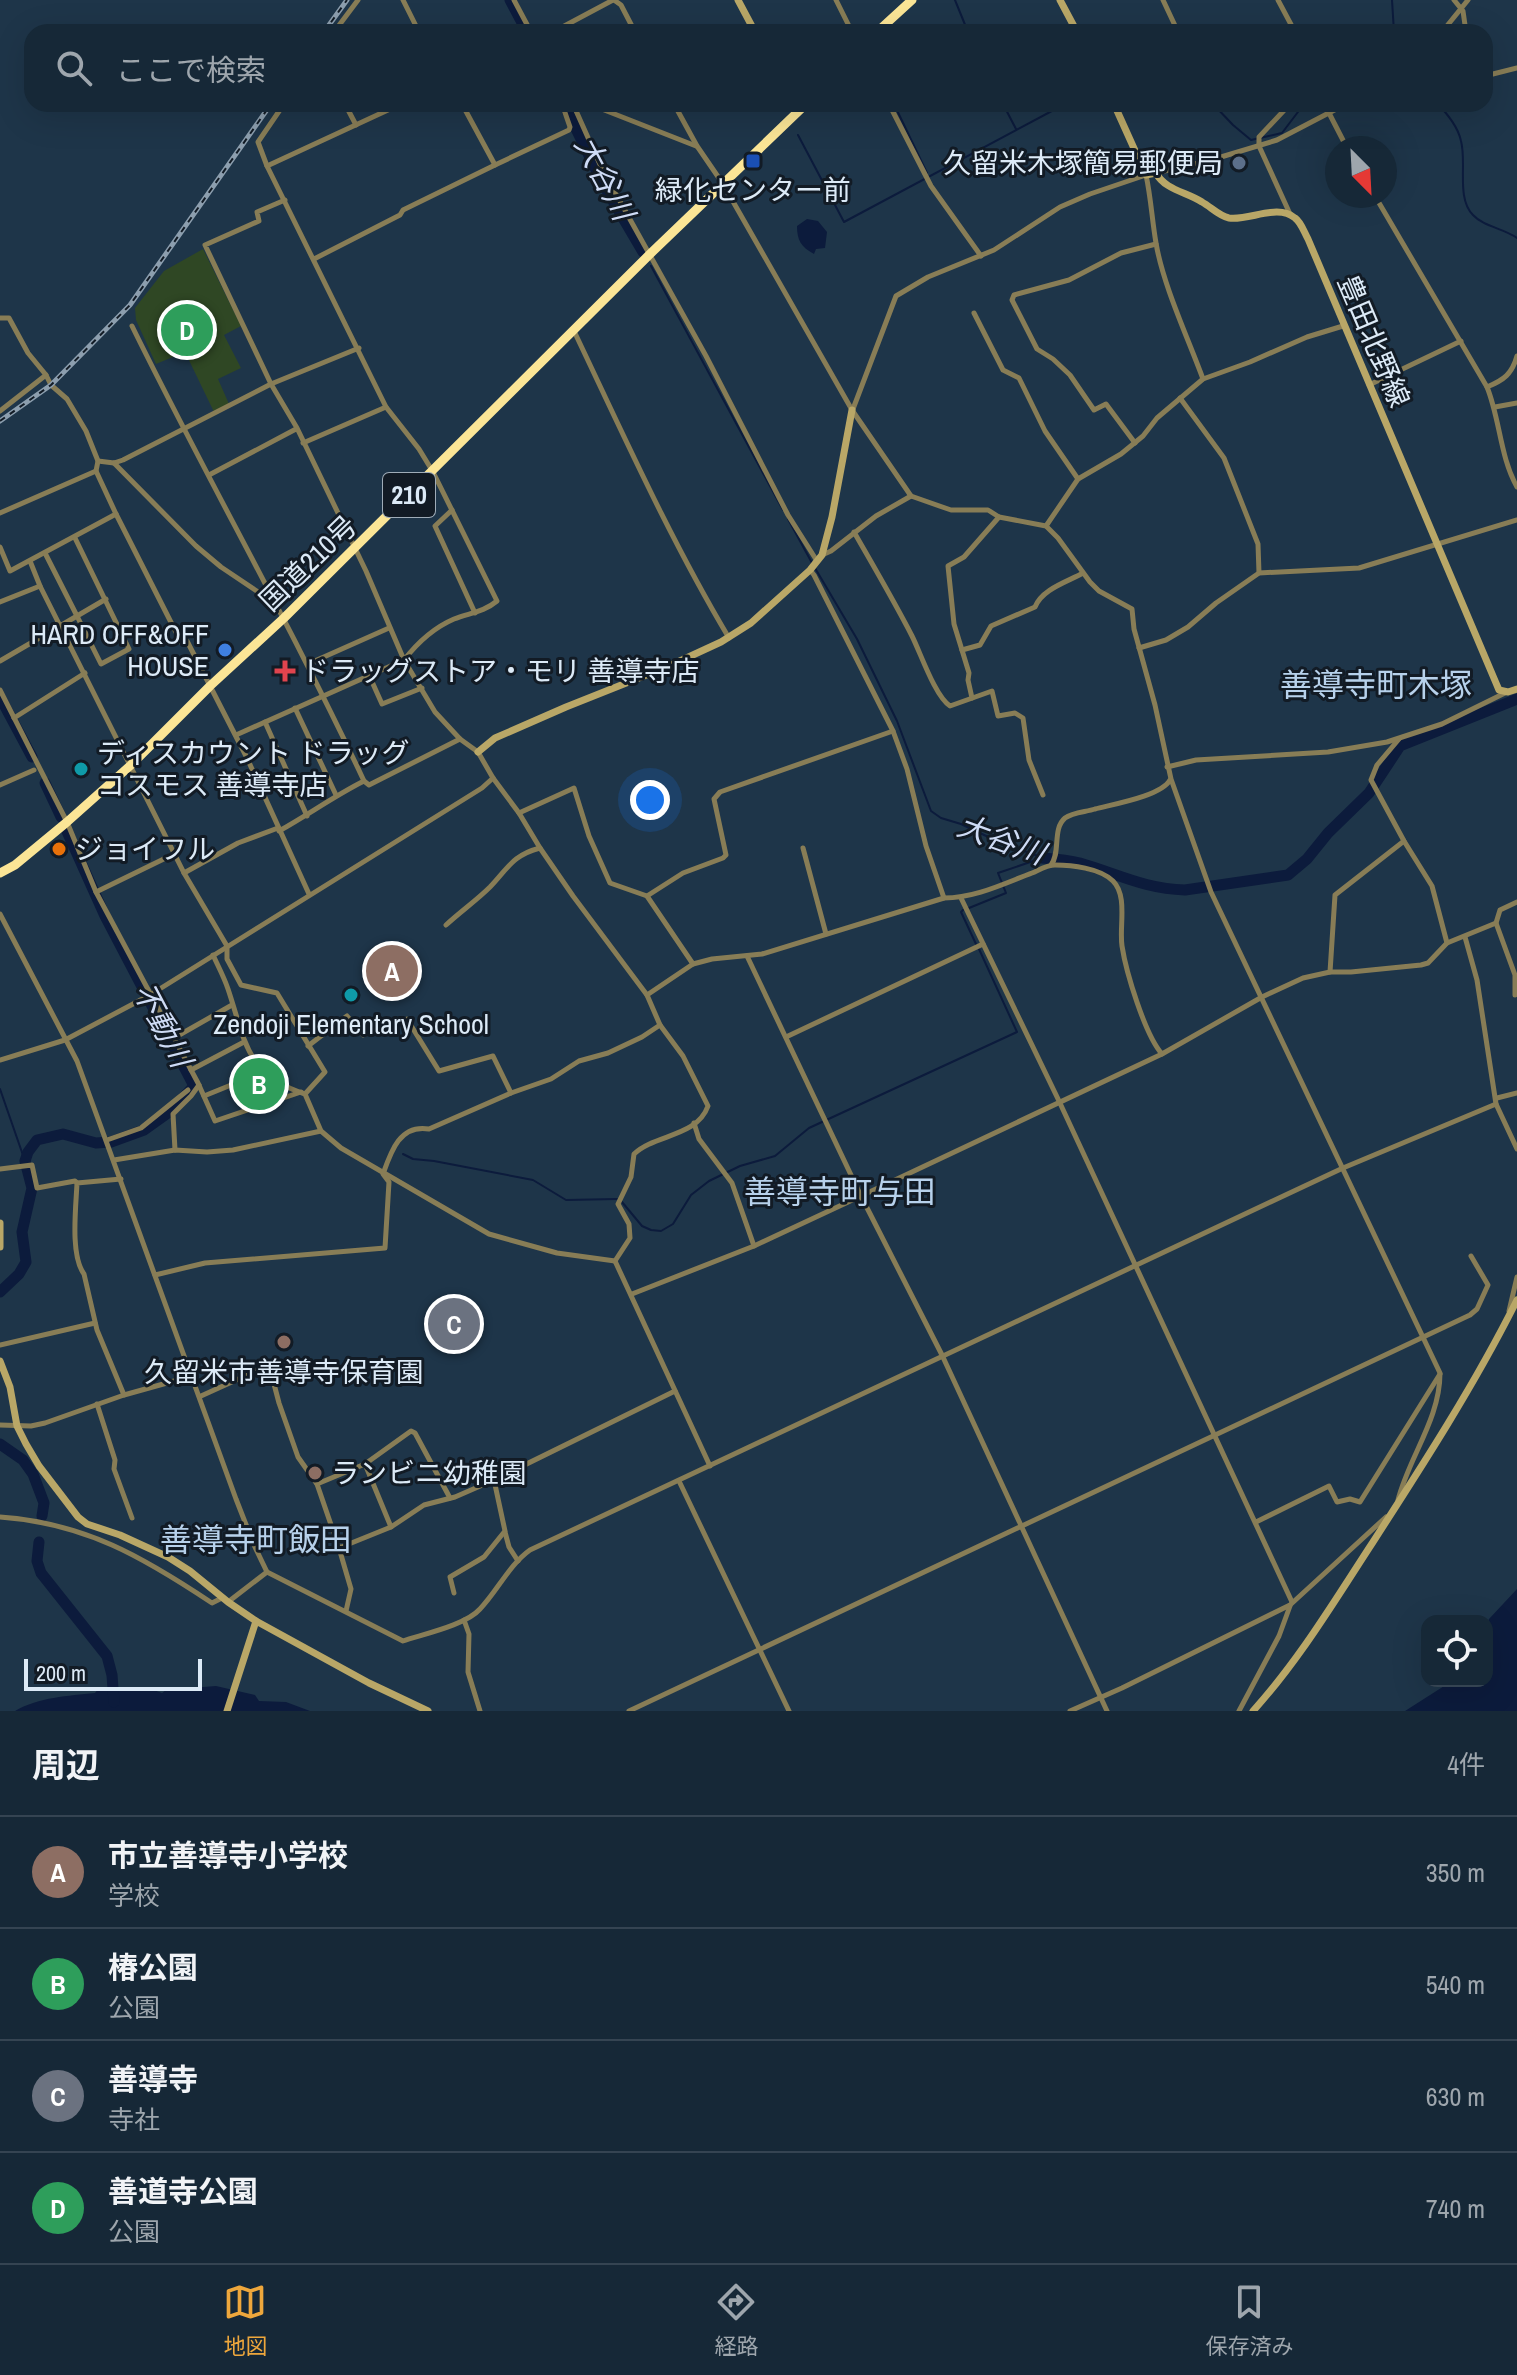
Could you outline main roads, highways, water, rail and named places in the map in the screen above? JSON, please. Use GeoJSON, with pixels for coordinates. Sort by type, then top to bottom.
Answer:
{"type":"FeatureCollection","features":[{"type":"Feature","properties":{"kind":"highway"},"geometry":{"type":"LineString","coordinates":[[886,24],[912,0]]}},
{"type":"Feature","properties":{"kind":"highway","name":"国道210号"},"geometry":{"type":"LineString","coordinates":[[0,873],[15,865],[131,765],[433,472],[792,112]]}},
{"type":"Feature","properties":{"kind":"main road"},"geometry":{"type":"LineString","coordinates":[[738,0],[751,24]]}},
{"type":"Feature","properties":{"kind":"main road"},"geometry":{"type":"LineString","coordinates":[[1060,0],[1073,24]]}},
{"type":"Feature","properties":{"kind":"main road","name":"豊田北野線"},"geometry":{"type":"LineString","coordinates":[[1118,112],[1146,175],[1156,173],[1172,188],[1225,217],[1271,213],[1297,218],[1499,690],[1513,691]]}},
{"type":"Feature","properties":{"kind":"main road"},"geometry":{"type":"LineString","coordinates":[[478,752],[495,738],[729,638],[751,623],[810,570],[820,558],[832,517],[852,410]]}},
{"type":"Feature","properties":{"kind":"main road"},"geometry":{"type":"LineString","coordinates":[[0,1223],[0,1247]]}},
{"type":"Feature","properties":{"kind":"main road"},"geometry":{"type":"LineString","coordinates":[[1253,1711],[1308,1643],[1395,1508],[1445,1428],[1517,1300]]}},
{"type":"Feature","properties":{"kind":"main road"},"geometry":{"type":"LineString","coordinates":[[0,1361],[10,1387],[17,1426],[39,1466],[78,1517],[87,1524],[168,1557],[256,1621],[369,1683],[428,1711]]}},
{"type":"Feature","properties":{"kind":"main road"},"geometry":{"type":"LineString","coordinates":[[227,1711],[256,1621]]}},
{"type":"Feature","properties":{"kind":"water"},"geometry":{"type":"Polygon","coordinates":[[[807,219],[818,221],[827,232],[825,248],[816,249],[814,254],[803,246],[798,235],[797,226],[807,219]]]}},
{"type":"Feature","properties":{"kind":"water"},"geometry":{"type":"Polygon","coordinates":[[[1517,1589],[1517,1711],[1405,1711],[1443,1687],[1493,1687],[1493,1615],[1517,1589]]]}},
{"type":"Feature","properties":{"kind":"water"},"geometry":{"type":"Polygon","coordinates":[[[216,1686],[255,1695],[259,1701],[286,1702],[310,1711],[15,1711],[44,1700],[95,1693],[98,1689],[151,1689],[162,1693],[166,1690],[216,1686]]]}},
{"type":"Feature","properties":{"kind":"waterway","name":"大谷川"},"geometry":{"type":"LineString","coordinates":[[510,0],[523,24]]}},
{"type":"Feature","properties":{"kind":"waterway"},"geometry":{"type":"LineString","coordinates":[[955,0],[965,24]]}},
{"type":"Feature","properties":{"kind":"waterway"},"geometry":{"type":"LineString","coordinates":[[1392,0],[1394,24]]}},
{"type":"Feature","properties":{"kind":"waterway","name":"大谷川"},"geometry":{"type":"LineString","coordinates":[[568,112],[603,184],[643,252]]}},
{"type":"Feature","properties":{"kind":"waterway"},"geometry":{"type":"LineString","coordinates":[[898,112],[927,173]]}},
{"type":"Feature","properties":{"kind":"waterway"},"geometry":{"type":"LineString","coordinates":[[1007,112],[1016,129]]}},
{"type":"Feature","properties":{"kind":"waterway"},"geometry":{"type":"LineString","coordinates":[[798,135],[844,222],[1050,112]]}},
{"type":"Feature","properties":{"kind":"waterway"},"geometry":{"type":"LineString","coordinates":[[1221,112],[1251,140],[1282,133],[1298,112]]}},
{"type":"Feature","properties":{"kind":"waterway"},"geometry":{"type":"LineString","coordinates":[[1445,112],[1460,136],[1463,190],[1468,208],[1483,222],[1517,238]]}},
{"type":"Feature","properties":{"kind":"waterway","name":"大谷川"},"geometry":{"type":"LineString","coordinates":[[651,266],[783,510]]}},
{"type":"Feature","properties":{"kind":"waterway","name":"大谷川"},"geometry":{"type":"LineString","coordinates":[[788,519],[812,563]]}},
{"type":"Feature","properties":{"kind":"waterway","name":"大谷川"},"geometry":{"type":"LineString","coordinates":[[815,568],[857,639],[897,721],[931,811],[941,818],[1041,857]]}},
{"type":"Feature","properties":{"kind":"waterway","name":"不動川"},"geometry":{"type":"LineString","coordinates":[[0,697],[32,757]]}},
{"type":"Feature","properties":{"kind":"waterway","name":"大谷川"},"geometry":{"type":"LineString","coordinates":[[1042,858],[1080,863],[1144,884],[1185,890],[1288,875],[1369,793],[1400,746],[1517,699]]}},
{"type":"Feature","properties":{"kind":"waterway","name":"不動川"},"geometry":{"type":"LineString","coordinates":[[45,783],[61,817]]}},
{"type":"Feature","properties":{"kind":"waterway","name":"不動川"},"geometry":{"type":"LineString","coordinates":[[0,1292],[19,1274],[26,1262],[22,1232],[32,1188],[25,1161],[37,1140],[63,1134],[96,1143],[111,1142],[144,1130],[172,1110],[194,1086],[105,916],[65,827]]}},
{"type":"Feature","properties":{"kind":"waterway"},"geometry":{"type":"LineString","coordinates":[[969,908],[1006,893],[998,873],[1042,858]]}},
{"type":"Feature","properties":{"kind":"waterway"},"geometry":{"type":"LineString","coordinates":[[963,910],[961,912],[976,944]]}},
{"type":"Feature","properties":{"kind":"waterway"},"geometry":{"type":"LineString","coordinates":[[622,1202],[642,1226],[661,1231],[673,1224],[691,1195],[709,1181],[740,1166],[775,1156],[809,1128],[1017,1032],[979,949]]}},
{"type":"Feature","properties":{"kind":"waterway"},"geometry":{"type":"LineString","coordinates":[[0,1089],[25,1161]]}},
{"type":"Feature","properties":{"kind":"waterway"},"geometry":{"type":"LineString","coordinates":[[403,1154],[413,1159],[533,1180],[566,1200],[617,1199]]}},
{"type":"Feature","properties":{"kind":"waterway","name":"不動川"},"geometry":{"type":"LineString","coordinates":[[0,1444],[23,1460],[33,1474],[44,1503],[42,1516]]}},
{"type":"Feature","properties":{"kind":"waterway","name":"不動川"},"geometry":{"type":"LineString","coordinates":[[39,1542],[37,1561],[41,1573],[107,1656],[114,1702]]}},
{"type":"Feature","properties":{"kind":"railway"},"geometry":{"type":"LineString","coordinates":[[330,24],[347,0]]}},
{"type":"Feature","properties":{"kind":"railway"},"geometry":{"type":"LineString","coordinates":[[0,421],[51,385],[130,305],[265,112]]}},
{"type":"Feature","properties":{"kind":"place","name":"緑化センター前"},"geometry":{"type":"Point","coordinates":[753,161]}},
{"type":"Feature","properties":{"kind":"place","name":"久留米木塚簡易郵便局"},"geometry":{"type":"Point","coordinates":[1239,163]}},
{"type":"Feature","properties":{"kind":"place","name":"善道寺公園"},"geometry":{"type":"Point","coordinates":[187,330]}},
{"type":"Feature","properties":{"kind":"place","name":"HARD OFF&OFF HOUSE"},"geometry":{"type":"Point","coordinates":[225,650]}},
{"type":"Feature","properties":{"kind":"place","name":"ドラッグストア・モリ 善導寺店"},"geometry":{"type":"Point","coordinates":[285,671]}},
{"type":"Feature","properties":{"kind":"place","name":"ディスカウント ドラッグ コスモス 善導寺店"},"geometry":{"type":"Point","coordinates":[81,769]}},
{"type":"Feature","properties":{"kind":"place","name":"ジョイフル"},"geometry":{"type":"Point","coordinates":[59,849]}},
{"type":"Feature","properties":{"kind":"place","name":"市立善導寺小学校"},"geometry":{"type":"Point","coordinates":[392,971]}},
{"type":"Feature","properties":{"kind":"place","name":"Zendoji Elementary School"},"geometry":{"type":"Point","coordinates":[351,995]}},
{"type":"Feature","properties":{"kind":"place","name":"椿公園"},"geometry":{"type":"Point","coordinates":[259,1084]}},
{"type":"Feature","properties":{"kind":"place","name":"善導寺"},"geometry":{"type":"Point","coordinates":[454,1324]}},
{"type":"Feature","properties":{"kind":"place","name":"久留米市善導寺保育園"},"geometry":{"type":"Point","coordinates":[284,1342]}},
{"type":"Feature","properties":{"kind":"place","name":"ランビニ幼稚園"},"geometry":{"type":"Point","coordinates":[315,1473]}},
{"type":"Feature","properties":{"kind":"district","name":"善導寺町木塚"},"geometry":{"type":"Point","coordinates":[1376,685]}},
{"type":"Feature","properties":{"kind":"district","name":"善導寺町与田"},"geometry":{"type":"Point","coordinates":[840,1192]}},
{"type":"Feature","properties":{"kind":"district","name":"善導寺町飯田"},"geometry":{"type":"Point","coordinates":[256,1540]}}]}
